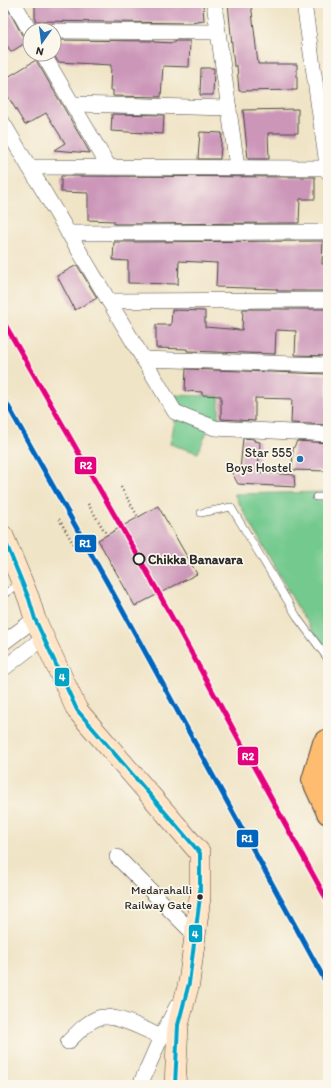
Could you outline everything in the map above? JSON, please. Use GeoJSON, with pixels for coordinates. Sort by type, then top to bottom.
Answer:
{"type":"FeatureCollection","features":[{"type":"Feature","properties":{"kind":"main road"},"geometry":{"type":"LineString","coordinates":[[326,749],[313,780],[328,813]]}},
{"type":"Feature","properties":{"kind":"street"},"geometry":{"type":"LineString","coordinates":[[14,3],[25,22]]}},
{"type":"Feature","properties":{"kind":"street"},"geometry":{"type":"LineString","coordinates":[[214,3],[237,167]]}},
{"type":"Feature","properties":{"kind":"street"},"geometry":{"type":"LineString","coordinates":[[304,3],[321,67],[328,172]]}},
{"type":"Feature","properties":{"kind":"street"},"geometry":{"type":"LineString","coordinates":[[62,31],[218,32]]}},
{"type":"Feature","properties":{"kind":"street"},"geometry":{"type":"LineString","coordinates":[[49,62],[109,167]]}},
{"type":"Feature","properties":{"kind":"street"},"geometry":{"type":"LineString","coordinates":[[73,104],[229,108]]}},
{"type":"Feature","properties":{"kind":"street"},"geometry":{"type":"LineString","coordinates":[[3,123],[175,412],[215,428],[328,434]]}},
{"type":"Feature","properties":{"kind":"street"},"geometry":{"type":"LineString","coordinates":[[29,167],[328,168]]}},
{"type":"Feature","properties":{"kind":"street"},"geometry":{"type":"LineString","coordinates":[[68,233],[328,232]]}},
{"type":"Feature","properties":{"kind":"street"},"geometry":{"type":"LineString","coordinates":[[109,302],[328,300]]}},
{"type":"Feature","properties":{"kind":"street"},"geometry":{"type":"LineString","coordinates":[[143,359],[328,365]]}},
{"type":"Feature","properties":{"kind":"street"},"geometry":{"type":"LineString","coordinates":[[3,536],[39,629],[77,710],[200,853],[200,897],[189,983],[178,1025],[175,1085]]}},
{"type":"Feature","properties":{"kind":"street"},"geometry":{"type":"LineString","coordinates":[[3,643],[39,629]]}},
{"type":"Feature","properties":{"kind":"street"},"geometry":{"type":"LineString","coordinates":[[3,669],[39,629]]}},
{"type":"Feature","properties":{"kind":"street"},"geometry":{"type":"LineString","coordinates":[[117,857],[195,935]]}},
{"type":"Feature","properties":{"kind":"street"},"geometry":{"type":"LineString","coordinates":[[140,1085],[161,1037],[189,983]]}},
{"type":"Feature","properties":{"kind":"street"},"geometry":{"type":"LineString","coordinates":[[68,1042],[78,1031],[98,1018],[114,1019],[135,1025],[161,1037]]}},
{"type":"Feature","properties":{"kind":"lane"},"geometry":{"type":"LineString","coordinates":[[316,497],[328,497]]}},
{"type":"Feature","properties":{"kind":"lane"},"geometry":{"type":"LineString","coordinates":[[201,513],[231,507],[299,620],[328,659]]}},
{"type":"Feature","properties":{"kind":"lane"},"geometry":{"type":"LineString","coordinates":[[3,595],[22,582]]}},
{"type":"Feature","properties":{"kind":"path"},"geometry":{"type":"LineString","coordinates":[[121,487],[138,517]]}},
{"type":"Feature","properties":{"kind":"path"},"geometry":{"type":"LineString","coordinates":[[88,504],[107,535]]}},
{"type":"Feature","properties":{"kind":"path"},"geometry":{"type":"LineString","coordinates":[[60,519],[78,552]]}},
{"type":"Feature","properties":{"kind":"green space"},"geometry":{"type":"Polygon","coordinates":[[[167,395],[219,396],[219,419],[215,426],[177,411],[167,395]]]}},
{"type":"Feature","properties":{"kind":"green space"},"geometry":{"type":"Polygon","coordinates":[[[176,416],[208,429],[198,453],[170,444],[176,416]]]}},
{"type":"Feature","properties":{"kind":"green space"},"geometry":{"type":"Polygon","coordinates":[[[328,492],[328,655],[299,610],[234,494],[328,492]]]}},
{"type":"Feature","properties":{"kind":"building"},"geometry":{"type":"Polygon","coordinates":[[[3,3],[5,3],[22,35],[22,45],[11,52],[3,39],[3,3]]]}},
{"type":"Feature","properties":{"kind":"building"},"geometry":{"type":"Polygon","coordinates":[[[35,3],[203,3],[204,21],[191,23],[35,21],[35,3]]]}},
{"type":"Feature","properties":{"kind":"building"},"geometry":{"type":"Polygon","coordinates":[[[228,3],[251,3],[258,64],[297,64],[297,90],[239,91],[237,66],[234,66],[228,3]]]}},
{"type":"Feature","properties":{"kind":"building"},"geometry":{"type":"Polygon","coordinates":[[[62,40],[154,41],[174,43],[174,41],[190,41],[189,67],[163,66],[161,97],[113,96],[113,90],[110,90],[111,65],[58,62],[62,62],[62,40]]]}},
{"type":"Feature","properties":{"kind":"building"},"geometry":{"type":"Polygon","coordinates":[[[33,62],[37,62],[90,153],[54,150],[65,143],[46,113],[25,125],[3,88],[3,80],[33,62]]]}},
{"type":"Feature","properties":{"kind":"building"},"geometry":{"type":"Polygon","coordinates":[[[201,68],[214,68],[213,95],[200,95],[201,68]]]}},
{"type":"Feature","properties":{"kind":"building"},"geometry":{"type":"Polygon","coordinates":[[[298,109],[298,133],[268,133],[269,159],[248,159],[243,110],[298,109]]]}},
{"type":"Feature","properties":{"kind":"building"},"geometry":{"type":"Polygon","coordinates":[[[112,114],[164,115],[163,134],[111,131],[112,114]]]}},
{"type":"Feature","properties":{"kind":"building"},"geometry":{"type":"Polygon","coordinates":[[[200,132],[222,133],[220,159],[198,159],[200,132]]]}},
{"type":"Feature","properties":{"kind":"building"},"geometry":{"type":"Polygon","coordinates":[[[61,176],[315,177],[315,199],[300,199],[299,223],[114,224],[114,221],[88,220],[88,193],[61,192],[61,176]]]}},
{"type":"Feature","properties":{"kind":"building"},"geometry":{"type":"Polygon","coordinates":[[[323,241],[322,264],[325,264],[325,291],[277,291],[277,289],[216,287],[217,263],[179,261],[178,284],[128,283],[128,261],[113,260],[114,242],[323,241]]]}},
{"type":"Feature","properties":{"kind":"building"},"geometry":{"type":"Polygon","coordinates":[[[77,265],[97,298],[75,310],[57,276],[77,265]]]}},
{"type":"Feature","properties":{"kind":"building"},"geometry":{"type":"Polygon","coordinates":[[[243,309],[328,309],[328,356],[295,355],[296,331],[276,330],[275,354],[187,351],[187,349],[156,348],[156,325],[171,325],[172,310],[205,311],[205,327],[242,330],[243,309]]]}},
{"type":"Feature","properties":{"kind":"building"},"geometry":{"type":"Polygon","coordinates":[[[186,369],[327,374],[327,425],[291,423],[292,399],[255,398],[255,421],[221,419],[221,396],[202,395],[202,392],[185,391],[186,369]]]}},
{"type":"Feature","properties":{"kind":"building"},"geometry":{"type":"Polygon","coordinates":[[[243,438],[254,439],[254,441],[260,442],[258,472],[294,475],[295,487],[238,484],[231,471],[240,471],[243,438]]]}},
{"type":"Feature","properties":{"kind":"building"},"geometry":{"type":"Polygon","coordinates":[[[297,441],[328,443],[328,471],[292,470],[293,449],[297,441]]]}},
{"type":"Feature","properties":{"kind":"building"},"geometry":{"type":"Polygon","coordinates":[[[158,506],[197,574],[135,606],[98,540],[158,506]]]}},
{"type":"Feature","properties":{"kind":"railway"},"geometry":{"type":"LineString","coordinates":[[3,321],[146,570],[328,902]]}},
{"type":"Feature","properties":{"kind":"transit line","name":"R2"},"geometry":{"type":"LineString","coordinates":[[3,321],[146,570],[328,902]]}},
{"type":"Feature","properties":{"kind":"transit line","name":"R1"},"geometry":{"type":"LineString","coordinates":[[3,397],[108,584],[328,986]]}},
{"type":"Feature","properties":{"kind":"transit line","name":"4"},"geometry":{"type":"LineString","coordinates":[[3,536],[29,599],[35,619],[77,710],[200,853],[200,897],[189,983],[178,1025],[175,1085]]}},
{"type":"Feature","properties":{"kind":"place","name":"Star 555 Boys Hostel"},"geometry":{"type":"Point","coordinates":[300,459]}},
{"type":"Feature","properties":{"kind":"place","name":"Chikka Banavara"},"geometry":{"type":"Point","coordinates":[139,559]}},
{"type":"Feature","properties":{"kind":"place","name":"Medarahalli Railway Gate"},"geometry":{"type":"Point","coordinates":[200,897]}}]}
